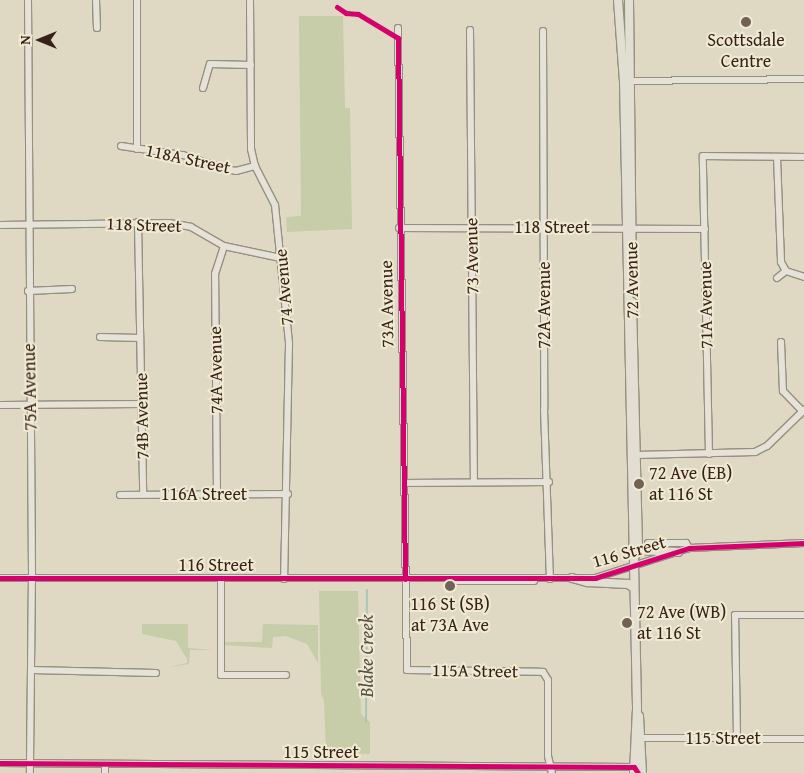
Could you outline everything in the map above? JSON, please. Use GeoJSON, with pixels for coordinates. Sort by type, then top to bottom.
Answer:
{"type":"FeatureCollection","features":[{"type":"Feature","properties":{"kind":"main road","name":"72 Avenue"},"geometry":{"type":"LineString","coordinates":[[618,0],[627,81]]}},
{"type":"Feature","properties":{"kind":"main road","name":"72 Avenue"},"geometry":{"type":"LineString","coordinates":[[629,0],[627,81],[637,709],[635,771]]}},
{"type":"Feature","properties":{"kind":"main road","name":"72 Avenue"},"geometry":{"type":"LineString","coordinates":[[629,227],[638,550],[634,562]]}},
{"type":"Feature","properties":{"kind":"main road"},"geometry":{"type":"LineString","coordinates":[[638,550],[678,552]]}},
{"type":"Feature","properties":{"kind":"main road"},"geometry":{"type":"LineString","coordinates":[[572,578],[587,582],[628,584],[634,588]]}},
{"type":"Feature","properties":{"kind":"main road","name":"72 Avenue"},"geometry":{"type":"LineString","coordinates":[[637,709],[642,738],[642,773]]}},
{"type":"Feature","properties":{"kind":"street","name":"75A Avenue"},"geometry":{"type":"LineString","coordinates":[[28,0],[28,291],[32,578],[30,773]]}},
{"type":"Feature","properties":{"kind":"street"},"geometry":{"type":"LineString","coordinates":[[96,0],[96,28]]}},
{"type":"Feature","properties":{"kind":"street"},"geometry":{"type":"LineString","coordinates":[[137,0],[137,149]]}},
{"type":"Feature","properties":{"kind":"street","name":"74 Avenue"},"geometry":{"type":"LineString","coordinates":[[250,0],[251,149],[255,166],[276,205],[289,344],[288,494],[284,579]]}},
{"type":"Feature","properties":{"kind":"street","name":"73A Avenue"},"geometry":{"type":"LineString","coordinates":[[398,28],[399,228],[407,670]]}},
{"type":"Feature","properties":{"kind":"street","name":"73 Avenue"},"geometry":{"type":"LineString","coordinates":[[470,30],[474,482]]}},
{"type":"Feature","properties":{"kind":"street","name":"72A Avenue"},"geometry":{"type":"LineString","coordinates":[[543,30],[544,409],[549,482],[550,579]]}},
{"type":"Feature","properties":{"kind":"street"},"geometry":{"type":"LineString","coordinates":[[203,88],[210,64],[251,65]]}},
{"type":"Feature","properties":{"kind":"street"},"geometry":{"type":"LineString","coordinates":[[627,81],[804,79]]}},
{"type":"Feature","properties":{"kind":"street","name":"118A Street"},"geometry":{"type":"LineString","coordinates":[[121,146],[183,155],[225,169],[236,170],[255,166]]}},
{"type":"Feature","properties":{"kind":"street","name":"71A Avenue"},"geometry":{"type":"LineString","coordinates":[[708,454],[703,156],[777,157]]}},
{"type":"Feature","properties":{"kind":"street"},"geometry":{"type":"LineString","coordinates":[[786,271],[778,248],[777,157],[804,157]]}},
{"type":"Feature","properties":{"kind":"street","name":"118 Street"},"geometry":{"type":"LineString","coordinates":[[0,225],[138,222],[190,227],[224,246],[281,258]]}},
{"type":"Feature","properties":{"kind":"street","name":"74B Avenue"},"geometry":{"type":"LineString","coordinates":[[138,222],[143,494]]}},
{"type":"Feature","properties":{"kind":"street","name":"118 Street"},"geometry":{"type":"LineString","coordinates":[[399,228],[629,227],[705,229]]}},
{"type":"Feature","properties":{"kind":"street","name":"74A Avenue"},"geometry":{"type":"LineString","coordinates":[[217,494],[215,274],[224,246]]}},
{"type":"Feature","properties":{"kind":"street"},"geometry":{"type":"LineString","coordinates":[[786,271],[804,277]]}},
{"type":"Feature","properties":{"kind":"street"},"geometry":{"type":"LineString","coordinates":[[778,278],[786,271]]}},
{"type":"Feature","properties":{"kind":"street"},"geometry":{"type":"LineString","coordinates":[[28,291],[72,289]]}},
{"type":"Feature","properties":{"kind":"street"},"geometry":{"type":"LineString","coordinates":[[100,337],[140,338]]}},
{"type":"Feature","properties":{"kind":"street"},"geometry":{"type":"LineString","coordinates":[[636,455],[755,452],[767,446],[803,411],[783,391],[781,342]]}},
{"type":"Feature","properties":{"kind":"street"},"geometry":{"type":"LineString","coordinates":[[0,405],[141,404]]}},
{"type":"Feature","properties":{"kind":"street"},"geometry":{"type":"LineString","coordinates":[[404,483],[549,482]]}},
{"type":"Feature","properties":{"kind":"street","name":"116A Street"},"geometry":{"type":"LineString","coordinates":[[120,495],[288,494]]}},
{"type":"Feature","properties":{"kind":"street","name":"116 Street"},"geometry":{"type":"LineString","coordinates":[[648,543],[686,543],[689,548]]}},
{"type":"Feature","properties":{"kind":"street","name":"116 Street"},"geometry":{"type":"LineString","coordinates":[[0,578],[432,579],[492,583],[606,577],[634,562],[689,548],[804,543]]}},
{"type":"Feature","properties":{"kind":"street"},"geometry":{"type":"LineString","coordinates":[[221,578],[221,675],[286,675]]}},
{"type":"Feature","properties":{"kind":"street"},"geometry":{"type":"LineString","coordinates":[[737,737],[735,615],[804,615]]}},
{"type":"Feature","properties":{"kind":"street"},"geometry":{"type":"LineString","coordinates":[[32,670],[156,672]]}},
{"type":"Feature","properties":{"kind":"street","name":"115A Street"},"geometry":{"type":"LineString","coordinates":[[407,670],[543,672],[548,680],[548,756],[552,770]]}},
{"type":"Feature","properties":{"kind":"street","name":"115 Street"},"geometry":{"type":"LineString","coordinates":[[642,738],[737,737],[804,740]]}},
{"type":"Feature","properties":{"kind":"street","name":"115 Street"},"geometry":{"type":"LineString","coordinates":[[0,763],[345,769],[635,771]]}},
{"type":"Feature","properties":{"kind":"street"},"geometry":{"type":"LineString","coordinates":[[104,764],[105,773]]}},
{"type":"Feature","properties":{"kind":"street"},"geometry":{"type":"LineString","coordinates":[[182,765],[182,773]]}},
{"type":"Feature","properties":{"kind":"green space"},"geometry":{"type":"Polygon","coordinates":[[[299,16],[343,16],[345,108],[350,108],[352,229],[287,232],[286,217],[301,216],[299,16]]]}},
{"type":"Feature","properties":{"kind":"green space"},"geometry":{"type":"Polygon","coordinates":[[[319,591],[358,591],[361,714],[370,722],[370,754],[326,752],[324,701],[321,694],[319,591]]]}},
{"type":"Feature","properties":{"kind":"green space"},"geometry":{"type":"Polygon","coordinates":[[[142,624],[188,624],[188,648],[213,650],[190,650],[189,664],[165,668],[187,663],[187,659],[176,641],[142,634],[142,624]]]}},
{"type":"Feature","properties":{"kind":"green space"},"geometry":{"type":"Polygon","coordinates":[[[263,624],[318,625],[318,663],[307,644],[286,636],[273,637],[272,648],[223,645],[223,642],[262,642],[263,624]]]}},
{"type":"Feature","properties":{"kind":"waterway","name":"Blake Creek"},"geometry":{"type":"LineString","coordinates":[[366,722],[367,590]]}},
{"type":"Feature","properties":{"kind":"cycle path"},"geometry":{"type":"LineString","coordinates":[[337,7],[346,13],[358,14],[398,38],[405,579]]}},
{"type":"Feature","properties":{"kind":"cycle path"},"geometry":{"type":"LineString","coordinates":[[0,578],[595,578],[689,548],[804,543]]}},
{"type":"Feature","properties":{"kind":"cycle path"},"geometry":{"type":"LineString","coordinates":[[0,763],[634,767],[638,773]]}},
{"type":"Feature","properties":{"kind":"place","name":"Scottsdale Centre"},"geometry":{"type":"Point","coordinates":[746,22]}},
{"type":"Feature","properties":{"kind":"place","name":"72 Ave (EB) at 116 St"},"geometry":{"type":"Point","coordinates":[639,484]}},
{"type":"Feature","properties":{"kind":"place","name":"116 St (SB) at 73A Ave"},"geometry":{"type":"Point","coordinates":[450,586]}},
{"type":"Feature","properties":{"kind":"place","name":"72 Ave (WB) at 116 St"},"geometry":{"type":"Point","coordinates":[627,623]}}]}
